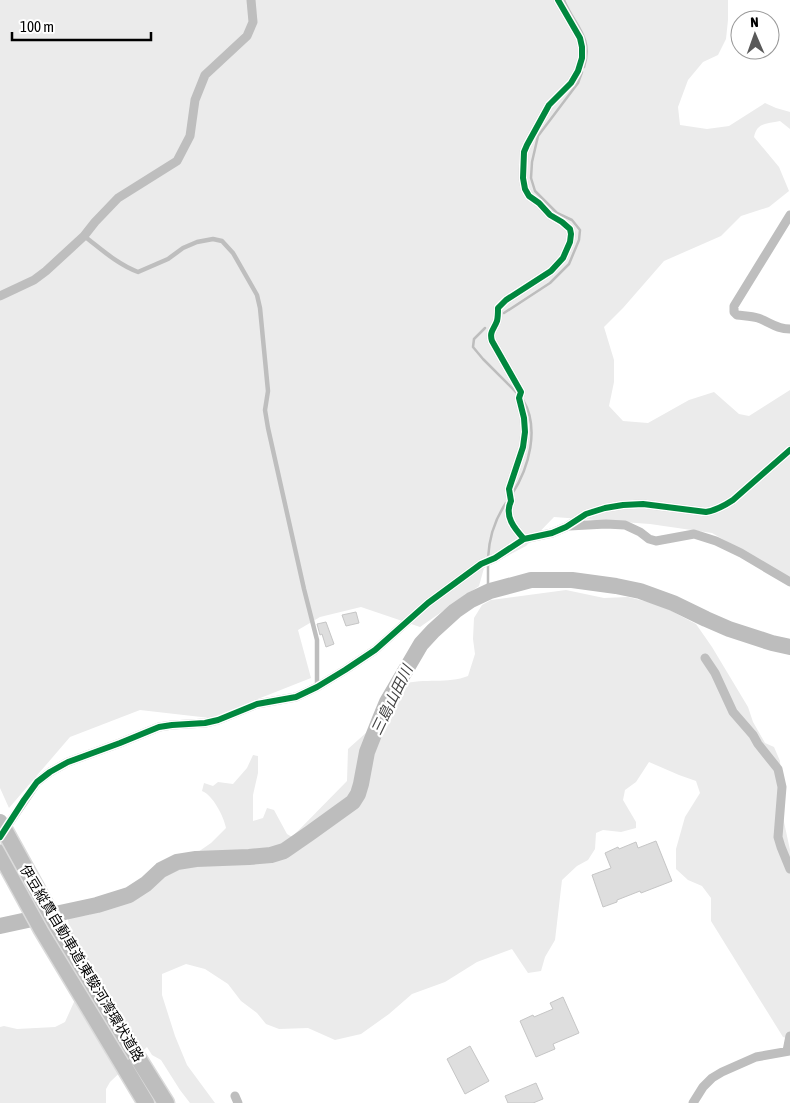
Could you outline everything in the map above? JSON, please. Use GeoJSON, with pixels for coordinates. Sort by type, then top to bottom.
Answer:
{"type":"FeatureCollection","features":[{"type":"Feature","properties":{"kind":"highway","name":"伊豆縦貫自動車道;東駿河湾環状道路"},"geometry":{"type":"LineString","coordinates":[[0,822],[129,1059],[146,1102]]}},
{"type":"Feature","properties":{"kind":"highway","name":"伊豆縦貫自動車道;東駿河湾環状道路"},"geometry":{"type":"LineString","coordinates":[[0,852],[41,928],[129,1059],[164,1100]]}},
{"type":"Feature","properties":{"kind":"street"},"geometry":{"type":"LineString","coordinates":[[0,296],[40,276],[84,236],[118,198],[177,162],[190,136],[195,100],[205,76],[247,36],[253,22],[251,0]]}},
{"type":"Feature","properties":{"kind":"street"},"geometry":{"type":"LineString","coordinates":[[524,539],[510,521],[509,510],[511,501],[509,489],[524,447],[526,432],[524,418],[520,395],[491,337],[491,333],[497,320],[498,308],[506,300],[551,271],[560,262],[568,249],[570,229],[550,215],[539,203],[529,196],[525,189],[523,178],[524,152],[527,145],[549,105],[571,82],[578,71],[582,58],[580,38],[558,0]]}},
{"type":"Feature","properties":{"kind":"street"},"geometry":{"type":"LineString","coordinates":[[790,214],[734,306],[734,312],[736,315],[756,317],[775,326],[790,329]]}},
{"type":"Feature","properties":{"kind":"street"},"geometry":{"type":"LineString","coordinates":[[0,837],[37,782],[68,762],[120,744],[159,727],[205,723],[218,720],[258,704],[296,697],[317,687],[375,650],[428,602],[481,564],[495,558],[524,539],[552,533],[566,527],[586,514],[623,505],[643,504],[706,512],[714,511],[733,500],[790,450]]}},
{"type":"Feature","properties":{"kind":"street"},"geometry":{"type":"LineString","coordinates":[[566,527],[606,524],[624,525],[640,532],[649,540],[656,541],[694,534],[716,540],[772,570],[790,582]]}},
{"type":"Feature","properties":{"kind":"street"},"geometry":{"type":"LineString","coordinates":[[705,658],[715,673],[733,712],[778,769],[782,787],[778,837],[790,869]]}},
{"type":"Feature","properties":{"kind":"street"},"geometry":{"type":"LineString","coordinates":[[693,1103],[703,1087],[722,1072],[756,1057],[789,1051],[790,1036]]}},
{"type":"Feature","properties":{"kind":"lane"},"geometry":{"type":"LineString","coordinates":[[84,236],[108,256],[138,272],[168,259],[197,242],[214,239],[222,241],[233,253],[257,296],[260,308],[268,391],[265,410],[317,640],[317,687]]}},
{"type":"Feature","properties":{"kind":"shaded area"},"geometry":{"type":"Polygon","coordinates":[[[0,0],[728,0],[726,39],[718,55],[703,62],[688,80],[678,107],[680,125],[707,129],[729,126],[765,103],[790,112],[790,129],[780,121],[767,123],[760,126],[755,132],[754,137],[779,167],[789,191],[769,207],[741,216],[721,236],[664,261],[604,327],[614,360],[614,382],[609,406],[623,421],[648,423],[689,400],[714,392],[739,414],[749,416],[790,390],[790,578],[712,533],[650,524],[554,517],[526,546],[484,568],[479,586],[420,627],[361,607],[320,617],[298,630],[311,678],[210,718],[140,710],[70,737],[9,808],[0,788],[0,0]]]}},
{"type":"Feature","properties":{"kind":"shaded area"},"geometry":{"type":"Polygon","coordinates":[[[566,590],[604,598],[628,597],[660,605],[696,624],[748,707],[753,722],[765,743],[774,747],[780,761],[784,822],[790,850],[790,1039],[783,1037],[711,921],[711,898],[702,886],[688,880],[676,869],[676,849],[685,817],[700,793],[696,781],[649,762],[636,782],[625,790],[623,800],[636,822],[636,828],[621,832],[603,830],[596,833],[595,849],[588,860],[577,866],[562,880],[555,940],[545,957],[541,971],[528,973],[512,949],[477,962],[445,982],[412,994],[389,1014],[361,1034],[335,1040],[308,1028],[279,1029],[266,1024],[257,1013],[241,1001],[228,984],[205,969],[186,964],[162,974],[162,995],[175,1036],[187,1065],[215,1103],[190,1103],[161,1060],[152,1055],[147,1047],[110,1082],[106,1089],[106,1103],[0,1103],[0,1027],[17,1029],[55,1027],[65,1022],[74,1002],[80,949],[69,930],[68,919],[89,915],[108,903],[159,879],[211,843],[226,828],[217,807],[210,797],[202,791],[204,783],[213,786],[218,782],[233,784],[247,768],[253,755],[258,756],[258,773],[253,795],[253,821],[263,818],[267,808],[274,810],[287,834],[292,837],[347,781],[348,749],[387,714],[403,684],[419,681],[452,680],[468,676],[475,654],[473,639],[474,618],[482,605],[491,600],[566,590]]]}},
{"type":"Feature","properties":{"kind":"building"},"geometry":{"type":"Polygon","coordinates":[[[356,612],[359,623],[346,626],[342,615],[356,612]]]}},
{"type":"Feature","properties":{"kind":"building"},"geometry":{"type":"Polygon","coordinates":[[[326,622],[334,644],[326,647],[317,624],[326,622]]]}},
{"type":"Feature","properties":{"kind":"building"},"geometry":{"type":"Polygon","coordinates":[[[656,841],[672,881],[641,893],[640,891],[603,907],[592,875],[611,868],[605,853],[636,842],[638,848],[656,841]]]}},
{"type":"Feature","properties":{"kind":"building"},"geometry":{"type":"Polygon","coordinates":[[[563,997],[579,1033],[553,1044],[555,1049],[536,1057],[520,1021],[553,1009],[550,1003],[563,997]]]}},
{"type":"Feature","properties":{"kind":"building"},"geometry":{"type":"Polygon","coordinates":[[[470,1046],[489,1081],[465,1094],[447,1059],[470,1046]]]}},
{"type":"Feature","properties":{"kind":"building"},"geometry":{"type":"Polygon","coordinates":[[[536,1083],[543,1099],[533,1103],[508,1103],[505,1096],[536,1083]]]}},
{"type":"Feature","properties":{"kind":"waterway"},"geometry":{"type":"LineString","coordinates":[[564,0],[585,39],[586,57],[584,67]]}},
{"type":"Feature","properties":{"kind":"waterway"},"geometry":{"type":"LineString","coordinates":[[504,313],[550,283],[569,264],[579,240],[580,230],[572,220],[557,213],[535,191],[531,178],[532,162],[538,136],[578,83],[582,72]]}},
{"type":"Feature","properties":{"kind":"waterway"},"geometry":{"type":"LineString","coordinates":[[485,328],[474,339],[473,347],[518,394]]}},
{"type":"Feature","properties":{"kind":"waterway"},"geometry":{"type":"LineString","coordinates":[[512,494],[523,472],[530,448],[531,423],[523,400]]}},
{"type":"Feature","properties":{"kind":"waterway"},"geometry":{"type":"LineString","coordinates":[[488,558],[493,529],[506,503]]}},
{"type":"Feature","properties":{"kind":"waterway"},"geometry":{"type":"LineString","coordinates":[[488,564],[488,592]]}},
{"type":"Feature","properties":{"kind":"waterway","name":"三島山田川"},"geometry":{"type":"LineString","coordinates":[[0,926],[97,905],[129,895],[146,884],[161,870],[177,862],[196,859],[271,855],[284,851],[353,802],[361,784],[367,752],[387,702],[421,644],[455,611],[471,600],[490,591],[531,580],[572,580],[616,586],[640,591],[673,603],[729,629],[790,647]]}},
{"type":"Feature","properties":{"kind":"cycle path"},"geometry":{"type":"LineString","coordinates":[[524,539],[509,517],[511,501],[509,489],[523,447],[525,432],[519,398],[521,392],[492,341],[491,335],[497,321],[498,308],[506,300],[551,271],[563,258],[570,242],[570,229],[550,215],[539,203],[529,196],[525,189],[523,178],[524,152],[527,145],[549,105],[571,83],[578,71],[582,58],[580,38],[558,0]]}},
{"type":"Feature","properties":{"kind":"cycle path"},"geometry":{"type":"LineString","coordinates":[[0,837],[37,782],[68,762],[159,727],[205,723],[218,720],[257,704],[296,697],[317,687],[375,650],[428,603],[481,564],[495,558],[524,539],[552,533],[566,527],[586,514],[623,505],[643,504],[706,512],[714,510],[733,500],[790,450]]}}]}
